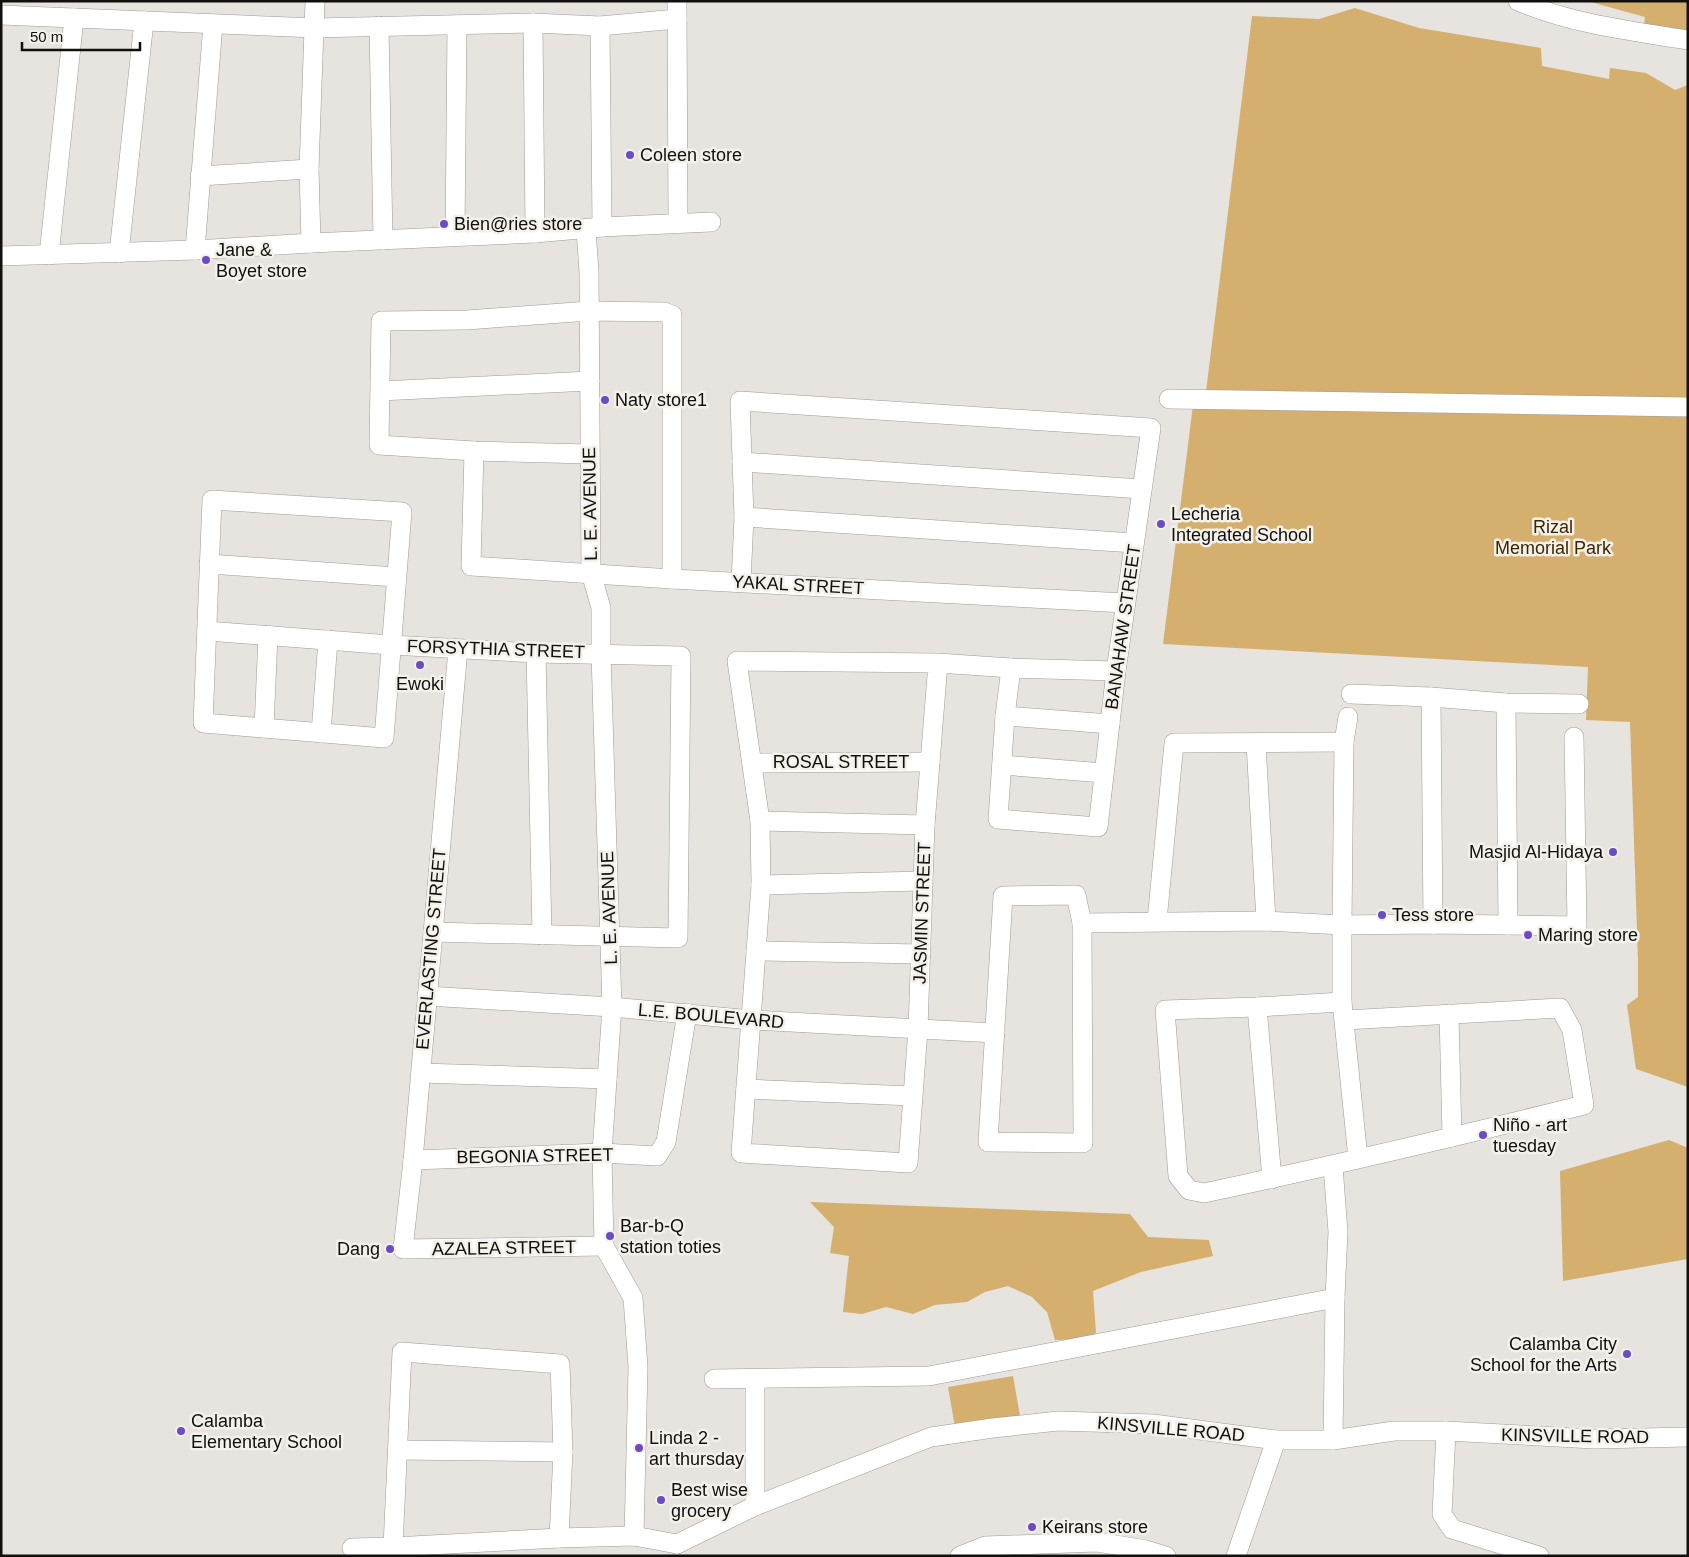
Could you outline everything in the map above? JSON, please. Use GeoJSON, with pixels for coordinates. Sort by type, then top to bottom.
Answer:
{"type":"FeatureCollection","features":[{"type":"Feature","properties":{"kind":"street"},"geometry":{"type":"LineString","coordinates":[[1,11],[2,1]]}},
{"type":"Feature","properties":{"kind":"street"},"geometry":{"type":"LineString","coordinates":[[311,243],[310,169],[315,1]]}},
{"type":"Feature","properties":{"kind":"street"},"geometry":{"type":"LineString","coordinates":[[1518,1],[1580,22],[1688,40]]}},
{"type":"Feature","properties":{"kind":"street"},"geometry":{"type":"LineString","coordinates":[[1,15],[315,28],[534,23],[600,26],[677,10],[678,224]]}},
{"type":"Feature","properties":{"kind":"street"},"geometry":{"type":"LineString","coordinates":[[49,255],[74,18]]}},
{"type":"Feature","properties":{"kind":"street"},"geometry":{"type":"LineString","coordinates":[[120,253],[144,21]]}},
{"type":"Feature","properties":{"kind":"street"},"geometry":{"type":"LineString","coordinates":[[534,23],[535,233]]}},
{"type":"Feature","properties":{"kind":"street"},"geometry":{"type":"LineString","coordinates":[[194,250],[213,24]]}},
{"type":"Feature","properties":{"kind":"street"},"geometry":{"type":"LineString","coordinates":[[455,236],[457,25]]}},
{"type":"Feature","properties":{"kind":"street"},"geometry":{"type":"LineString","coordinates":[[380,26],[383,240]]}},
{"type":"Feature","properties":{"kind":"street","name":"L. E. AVENUE"},"geometry":{"type":"LineString","coordinates":[[600,26],[594,228],[590,272],[589,454],[591,573],[601,608],[611,936],[612,1007],[602,1153],[604,1246],[633,1298],[638,1367],[634,1536]]}},
{"type":"Feature","properties":{"kind":"street"},"geometry":{"type":"LineString","coordinates":[[200,176],[310,169]]}},
{"type":"Feature","properties":{"kind":"street"},"geometry":{"type":"LineString","coordinates":[[1,256],[194,250],[711,222]]}},
{"type":"Feature","properties":{"kind":"street"},"geometry":{"type":"LineString","coordinates":[[589,454],[474,451],[379,445],[382,321],[467,320],[589,311],[664,312],[672,315],[672,578]]}},
{"type":"Feature","properties":{"kind":"street"},"geometry":{"type":"LineString","coordinates":[[380,391],[590,381]]}},
{"type":"Feature","properties":{"kind":"street"},"geometry":{"type":"LineString","coordinates":[[1168,399],[1688,407]]}},
{"type":"Feature","properties":{"kind":"street","name":"BANAHAW STREET"},"geometry":{"type":"LineString","coordinates":[[742,462],[740,401],[1151,428],[1116,671],[1098,827],[998,819],[1002,765]]}},
{"type":"Feature","properties":{"kind":"street","name":"YAKAL STREET"},"geometry":{"type":"LineString","coordinates":[[474,451],[471,566],[1125,604]]}},
{"type":"Feature","properties":{"kind":"street"},"geometry":{"type":"LineString","coordinates":[[742,582],[744,517],[742,462],[1142,489]]}},
{"type":"Feature","properties":{"kind":"street"},"geometry":{"type":"LineString","coordinates":[[212,500],[402,512],[384,738],[202,723],[209,564],[212,500]]}},
{"type":"Feature","properties":{"kind":"street"},"geometry":{"type":"LineString","coordinates":[[744,517],[1134,543]]}},
{"type":"Feature","properties":{"kind":"street"},"geometry":{"type":"LineString","coordinates":[[209,564],[396,577]]}},
{"type":"Feature","properties":{"kind":"street","name":"FORSYTHIA STREET"},"geometry":{"type":"LineString","coordinates":[[207,630],[458,649],[536,653],[681,656],[678,938],[611,936]]}},
{"type":"Feature","properties":{"kind":"street"},"geometry":{"type":"LineString","coordinates":[[264,728],[268,635]]}},
{"type":"Feature","properties":{"kind":"street"},"geometry":{"type":"LineString","coordinates":[[321,733],[328,640]]}},
{"type":"Feature","properties":{"kind":"street","name":"EVERLASTING STREET"},"geometry":{"type":"LineString","coordinates":[[403,1249],[413,1160],[458,649]]}},
{"type":"Feature","properties":{"kind":"street"},"geometry":{"type":"LineString","coordinates":[[536,653],[542,935]]}},
{"type":"Feature","properties":{"kind":"street"},"geometry":{"type":"LineString","coordinates":[[912,1096],[746,1089],[760,885],[760,821],[737,660],[938,663],[1011,668],[1116,671]]}},
{"type":"Feature","properties":{"kind":"street","name":"JASMIN STREET"},"geometry":{"type":"LineString","coordinates":[[746,1089],[741,1153],[908,1163],[918,1029],[925,825],[938,663]]}},
{"type":"Feature","properties":{"kind":"street"},"geometry":{"type":"LineString","coordinates":[[1011,668],[1005,716],[1002,765],[1104,773]]}},
{"type":"Feature","properties":{"kind":"street"},"geometry":{"type":"LineString","coordinates":[[1351,694],[1431,696],[1506,703],[1579,704]]}},
{"type":"Feature","properties":{"kind":"street"},"geometry":{"type":"LineString","coordinates":[[1431,696],[1433,924]]}},
{"type":"Feature","properties":{"kind":"street"},"geometry":{"type":"LineString","coordinates":[[1506,703],[1508,925]]}},
{"type":"Feature","properties":{"kind":"street"},"geometry":{"type":"LineString","coordinates":[[1005,716],[1110,724]]}},
{"type":"Feature","properties":{"kind":"street"},"geometry":{"type":"LineString","coordinates":[[1348,717],[1344,742],[1342,925],[1344,1011],[1358,1158]]}},
{"type":"Feature","properties":{"kind":"street"},"geometry":{"type":"LineString","coordinates":[[1082,922],[1266,921],[1342,925],[1577,926],[1574,737]]}},
{"type":"Feature","properties":{"kind":"street"},"geometry":{"type":"LineString","coordinates":[[1157,921],[1174,744],[1344,742]]}},
{"type":"Feature","properties":{"kind":"street"},"geometry":{"type":"LineString","coordinates":[[1256,743],[1266,921]]}},
{"type":"Feature","properties":{"kind":"street","name":"ROSAL STREET"},"geometry":{"type":"LineString","coordinates":[[752,763],[930,762]]}},
{"type":"Feature","properties":{"kind":"street"},"geometry":{"type":"LineString","coordinates":[[760,821],[925,825]]}},
{"type":"Feature","properties":{"kind":"street"},"geometry":{"type":"LineString","coordinates":[[760,885],[922,881]]}},
{"type":"Feature","properties":{"kind":"street"},"geometry":{"type":"LineString","coordinates":[[1076,895],[1082,922],[1083,1143],[988,1142],[1003,896],[1076,895]]}},
{"type":"Feature","properties":{"kind":"street"},"geometry":{"type":"LineString","coordinates":[[432,932],[611,936]]}},
{"type":"Feature","properties":{"kind":"street"},"geometry":{"type":"LineString","coordinates":[[756,951],[921,954]]}},
{"type":"Feature","properties":{"kind":"street","name":"L.E. BOULEVARD"},"geometry":{"type":"LineString","coordinates":[[427,996],[612,1007],[751,1020],[995,1033]]}},
{"type":"Feature","properties":{"kind":"street"},"geometry":{"type":"LineString","coordinates":[[1258,1007],[1272,1179]]}},
{"type":"Feature","properties":{"kind":"street"},"geometry":{"type":"LineString","coordinates":[[1258,1007],[1449,1014],[1560,1008],[1572,1030],[1584,1105],[1358,1158],[1333,1166],[1204,1193],[1190,1190],[1178,1176],[1165,1010],[1258,1007]]}},
{"type":"Feature","properties":{"kind":"street","name":"BEGONIA STREET"},"geometry":{"type":"LineString","coordinates":[[413,1160],[602,1153],[657,1156],[666,1142],[687,1014]]}},
{"type":"Feature","properties":{"kind":"street"},"geometry":{"type":"LineString","coordinates":[[1449,1014],[1452,1137]]}},
{"type":"Feature","properties":{"kind":"street"},"geometry":{"type":"LineString","coordinates":[[420,1073],[607,1079]]}},
{"type":"Feature","properties":{"kind":"street"},"geometry":{"type":"LineString","coordinates":[[1333,1166],[1338,1232],[1333,1440]]}},
{"type":"Feature","properties":{"kind":"street","name":"AZALEA STREET"},"geometry":{"type":"LineString","coordinates":[[403,1249],[604,1246]]}},
{"type":"Feature","properties":{"kind":"street"},"geometry":{"type":"LineString","coordinates":[[714,1379],[928,1376],[1335,1298]]}},
{"type":"Feature","properties":{"kind":"street"},"geometry":{"type":"LineString","coordinates":[[393,1547],[402,1352],[560,1364],[563,1452],[559,1538]]}},
{"type":"Feature","properties":{"kind":"street"},"geometry":{"type":"LineString","coordinates":[[755,1378],[755,1506]]}},
{"type":"Feature","properties":{"kind":"street","name":"KINSVILLE ROAD"},"geometry":{"type":"LineString","coordinates":[[677,1550],[755,1506],[931,1437],[993,1428],[1059,1421],[1153,1424],[1276,1440],[1333,1440],[1394,1431],[1594,1439],[1688,1437]]}},
{"type":"Feature","properties":{"kind":"street"},"geometry":{"type":"LineString","coordinates":[[1446,1432],[1442,1514],[1452,1529],[1539,1556]]}},
{"type":"Feature","properties":{"kind":"street"},"geometry":{"type":"LineString","coordinates":[[1236,1556],[1276,1440]]}},
{"type":"Feature","properties":{"kind":"street"},"geometry":{"type":"LineString","coordinates":[[398,1450],[563,1452]]}},
{"type":"Feature","properties":{"kind":"street"},"geometry":{"type":"LineString","coordinates":[[352,1548],[634,1536],[677,1550]]}},
{"type":"Feature","properties":{"kind":"street"},"geometry":{"type":"LineString","coordinates":[[960,1556],[985,1546],[1146,1550],[1166,1556]]}},
{"type":"Feature","properties":{"kind":"green space"},"geometry":{"type":"Polygon","coordinates":[[[1587,1],[1688,1],[1688,31],[1644,25],[1645,17],[1587,1]]]}},
{"type":"Feature","properties":{"kind":"green space"},"geometry":{"type":"Polygon","coordinates":[[[1355,8],[1419,28],[1541,48],[1542,66],[1609,79],[1610,68],[1646,73],[1675,90],[1688,85],[1688,399],[1206,392],[1252,16],[1319,19],[1355,8]]]}},
{"type":"Feature","properties":{"kind":"green space","name":"Rizal Memorial Park"},"geometry":{"type":"Polygon","coordinates":[[[1193,405],[1688,411],[1688,1087],[1636,1069],[1627,1005],[1638,997],[1630,722],[1586,720],[1588,667],[1163,644],[1193,405]]]}},
{"type":"Feature","properties":{"kind":"green space"},"geometry":{"type":"Polygon","coordinates":[[[1669,1140],[1688,1148],[1688,1259],[1563,1281],[1560,1171],[1669,1140]]]}},
{"type":"Feature","properties":{"kind":"green space"},"geometry":{"type":"Polygon","coordinates":[[[810,1202],[1130,1214],[1148,1237],[1209,1240],[1213,1256],[1141,1272],[1093,1291],[1096,1333],[1088,1339],[1055,1340],[1047,1312],[1032,1297],[1008,1286],[985,1292],[967,1302],[935,1305],[913,1314],[886,1307],[862,1314],[843,1312],[849,1256],[830,1253],[834,1227],[810,1202]]]}},
{"type":"Feature","properties":{"kind":"green space"},"geometry":{"type":"Polygon","coordinates":[[[1013,1376],[1020,1416],[955,1427],[948,1387],[1013,1376]]]}},
{"type":"Feature","properties":{"kind":"place","name":"Coleen store"},"geometry":{"type":"Point","coordinates":[630,155]}},
{"type":"Feature","properties":{"kind":"place","name":"Bien@ries store"},"geometry":{"type":"Point","coordinates":[444,224]}},
{"type":"Feature","properties":{"kind":"place","name":"Jane & Boyet store"},"geometry":{"type":"Point","coordinates":[206,260]}},
{"type":"Feature","properties":{"kind":"place","name":"Naty store1"},"geometry":{"type":"Point","coordinates":[605,400]}},
{"type":"Feature","properties":{"kind":"place","name":"Lecheria Integrated School"},"geometry":{"type":"Point","coordinates":[1161,524]}},
{"type":"Feature","properties":{"kind":"place","name":"Ewoki"},"geometry":{"type":"Point","coordinates":[420,665]}},
{"type":"Feature","properties":{"kind":"place","name":"Masjid Al-Hidaya"},"geometry":{"type":"Point","coordinates":[1613,852]}},
{"type":"Feature","properties":{"kind":"place","name":"Tess store"},"geometry":{"type":"Point","coordinates":[1382,915]}},
{"type":"Feature","properties":{"kind":"place","name":"Maring store"},"geometry":{"type":"Point","coordinates":[1528,935]}},
{"type":"Feature","properties":{"kind":"place","name":"Niño - art tuesday"},"geometry":{"type":"Point","coordinates":[1483,1135]}},
{"type":"Feature","properties":{"kind":"place","name":"Bar-b-Q station toties"},"geometry":{"type":"Point","coordinates":[610,1236]}},
{"type":"Feature","properties":{"kind":"place","name":"Dang"},"geometry":{"type":"Point","coordinates":[390,1249]}},
{"type":"Feature","properties":{"kind":"place","name":"Calamba City School for the Arts"},"geometry":{"type":"Point","coordinates":[1627,1354]}},
{"type":"Feature","properties":{"kind":"place","name":"Calamba Elementary School"},"geometry":{"type":"Point","coordinates":[181,1431]}},
{"type":"Feature","properties":{"kind":"place","name":"Linda 2 - art thursday"},"geometry":{"type":"Point","coordinates":[639,1448]}},
{"type":"Feature","properties":{"kind":"place","name":"Best wise grocery"},"geometry":{"type":"Point","coordinates":[661,1500]}},
{"type":"Feature","properties":{"kind":"place","name":"Keirans store"},"geometry":{"type":"Point","coordinates":[1032,1527]}}]}
